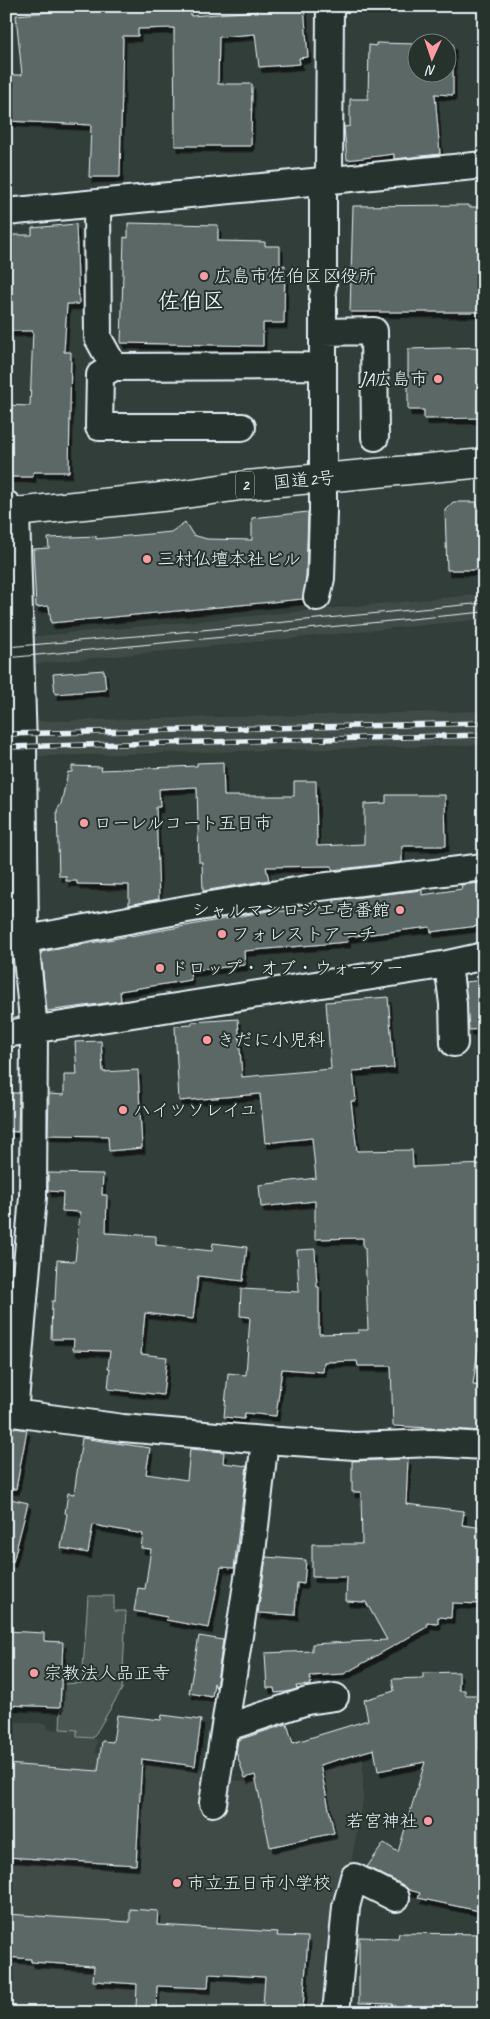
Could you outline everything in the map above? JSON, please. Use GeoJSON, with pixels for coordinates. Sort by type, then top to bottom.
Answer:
{"type":"FeatureCollection","features":[{"type":"Feature","properties":{"kind":"highway","name":"国道2号"},"geometry":{"type":"LineString","coordinates":[[10,510],[484,463]]}},
{"type":"Feature","properties":{"kind":"street"},"geometry":{"type":"LineString","coordinates":[[317,597],[321,578],[323,181],[328,171],[330,6]]}},
{"type":"Feature","properties":{"kind":"street"},"geometry":{"type":"LineString","coordinates":[[6,212],[484,165]]}},
{"type":"Feature","properties":{"kind":"street"},"geometry":{"type":"LineString","coordinates":[[97,203],[98,338],[114,366]]}},
{"type":"Feature","properties":{"kind":"street"},"geometry":{"type":"LineString","coordinates":[[323,332],[374,331],[375,437]]}},
{"type":"Feature","properties":{"kind":"street"},"geometry":{"type":"LineString","coordinates":[[242,428],[99,427],[100,375],[114,366],[323,366]]}},
{"type":"Feature","properties":{"kind":"street"},"geometry":{"type":"LineString","coordinates":[[10,510],[23,747],[16,940],[34,1030],[33,1197],[10,1412],[123,1428],[265,1440],[355,1446],[434,1443],[484,1446]]}},
{"type":"Feature","properties":{"kind":"street"},"geometry":{"type":"LineString","coordinates":[[16,940],[320,887],[484,866]]}},
{"type":"Feature","properties":{"kind":"street"},"geometry":{"type":"LineString","coordinates":[[6,1034],[448,964],[484,956]]}},
{"type":"Feature","properties":{"kind":"street"},"geometry":{"type":"LineString","coordinates":[[448,964],[453,1004],[454,1043]]}},
{"type":"Feature","properties":{"kind":"street"},"geometry":{"type":"LineString","coordinates":[[213,1803],[252,1552],[265,1440]]}},
{"type":"Feature","properties":{"kind":"street"},"geometry":{"type":"LineString","coordinates":[[225,1728],[307,1701],[335,1697]]}},
{"type":"Feature","properties":{"kind":"street"},"geometry":{"type":"LineString","coordinates":[[336,2013],[346,1907],[354,1877],[396,1898]]}},
{"type":"Feature","properties":{"kind":"shaded area"},"geometry":{"type":"Polygon","coordinates":[[[484,594],[484,619],[6,667],[6,639],[484,594]]]}},
{"type":"Feature","properties":{"kind":"shaded area"},"geometry":{"type":"Polygon","coordinates":[[[484,711],[484,745],[6,757],[6,722],[484,711]]]}},
{"type":"Feature","properties":{"kind":"shaded area"},"geometry":{"type":"Polygon","coordinates":[[[88,1596],[114,1596],[114,1611],[126,1611],[122,1689],[93,1738],[77,1737],[77,1730],[60,1729],[62,1684],[82,1683],[88,1596]]]}},
{"type":"Feature","properties":{"kind":"shaded area","name":"市立五日市小学校"},"geometry":{"type":"Polygon","coordinates":[[[6,1721],[47,1724],[47,1729],[77,1731],[77,1738],[97,1739],[95,1753],[207,1769],[206,1778],[269,1783],[363,1759],[363,1800],[343,1905],[331,2013],[6,2013],[6,1721]]]}},
{"type":"Feature","properties":{"kind":"building"},"geometry":{"type":"Polygon","coordinates":[[[83,6],[190,6],[191,16],[257,11],[257,6],[304,6],[308,57],[299,58],[300,64],[259,67],[255,34],[219,37],[218,84],[252,84],[251,146],[175,146],[174,28],[138,29],[138,36],[123,36],[120,177],[89,177],[91,125],[6,121],[6,75],[22,75],[16,15],[83,9],[83,6]]]}},
{"type":"Feature","properties":{"kind":"building"},"geometry":{"type":"Polygon","coordinates":[[[376,43],[408,44],[408,82],[453,82],[453,95],[435,94],[440,154],[394,159],[394,154],[347,160],[344,127],[350,126],[350,99],[368,99],[369,45],[376,46],[376,43]]]}},
{"type":"Feature","properties":{"kind":"building"},"geometry":{"type":"Polygon","coordinates":[[[469,205],[469,207],[484,207],[484,312],[350,312],[353,206],[469,205]]]}},
{"type":"Feature","properties":{"kind":"building"},"geometry":{"type":"Polygon","coordinates":[[[128,223],[218,225],[218,241],[265,242],[265,246],[280,246],[280,266],[285,265],[284,323],[263,323],[263,346],[121,343],[124,237],[128,238],[128,223]]]}},
{"type":"Feature","properties":{"kind":"building"},"geometry":{"type":"Polygon","coordinates":[[[76,224],[79,304],[67,304],[64,352],[71,352],[69,472],[33,472],[33,477],[6,477],[6,405],[30,406],[33,331],[6,331],[6,235],[32,235],[32,228],[76,224]]]}},
{"type":"Feature","properties":{"kind":"building","name":"JA広島市"},"geometry":{"type":"Polygon","coordinates":[[[484,347],[484,418],[424,419],[424,410],[408,410],[408,349],[484,347]]]}},
{"type":"Feature","properties":{"kind":"building"},"geometry":{"type":"Polygon","coordinates":[[[453,502],[476,502],[480,512],[480,570],[447,570],[445,510],[453,502]]]}},
{"type":"Feature","properties":{"kind":"building"},"geometry":{"type":"Polygon","coordinates":[[[308,512],[306,576],[303,599],[51,623],[49,606],[36,607],[33,549],[49,548],[48,538],[96,536],[96,539],[171,532],[185,522],[193,535],[207,539],[252,540],[252,518],[308,512]]]}},
{"type":"Feature","properties":{"kind":"building"},"geometry":{"type":"Polygon","coordinates":[[[104,670],[106,690],[55,694],[53,674],[104,670]]]}},
{"type":"Feature","properties":{"kind":"building"},"geometry":{"type":"Polygon","coordinates":[[[223,762],[224,796],[294,796],[294,781],[316,781],[317,846],[364,844],[364,804],[386,803],[386,795],[445,795],[446,846],[402,846],[402,862],[332,870],[332,866],[266,867],[269,880],[203,891],[202,862],[199,862],[197,787],[159,789],[160,807],[156,807],[159,899],[129,905],[129,885],[77,884],[77,881],[66,881],[66,876],[59,876],[57,810],[61,804],[68,772],[72,772],[72,766],[102,767],[101,770],[197,766],[197,763],[223,762]]]}},
{"type":"Feature","properties":{"kind":"building"},"geometry":{"type":"Polygon","coordinates":[[[480,883],[483,919],[478,920],[478,926],[431,932],[430,927],[347,937],[348,942],[244,951],[245,965],[190,971],[191,980],[120,991],[121,1001],[47,1011],[41,952],[274,910],[274,912],[334,906],[334,900],[422,890],[422,895],[462,889],[461,885],[480,883]]]}},
{"type":"Feature","properties":{"kind":"building"},"geometry":{"type":"Polygon","coordinates":[[[484,980],[484,1029],[469,1030],[465,982],[484,980]]]}},
{"type":"Feature","properties":{"kind":"building"},"geometry":{"type":"Polygon","coordinates":[[[388,997],[394,1068],[353,1071],[356,1101],[351,1101],[357,1151],[412,1150],[413,1167],[484,1164],[484,1203],[478,1288],[476,1288],[478,1348],[473,1385],[484,1386],[484,1431],[393,1426],[391,1366],[358,1366],[357,1361],[324,1362],[323,1372],[282,1369],[276,1416],[245,1413],[244,1419],[224,1417],[228,1373],[246,1375],[250,1317],[240,1316],[241,1289],[299,1292],[297,1250],[315,1249],[317,1287],[319,1287],[319,1334],[358,1333],[358,1330],[368,1330],[365,1248],[363,1248],[363,1238],[315,1239],[315,1201],[261,1207],[259,1185],[316,1178],[312,1138],[265,1143],[260,1094],[179,1101],[175,1026],[192,1025],[192,1022],[238,1019],[242,1077],[331,1069],[326,1002],[388,997]]]}},
{"type":"Feature","properties":{"kind":"building"},"geometry":{"type":"Polygon","coordinates":[[[101,1041],[103,1072],[138,1070],[142,1148],[109,1151],[108,1136],[48,1135],[49,1094],[64,1095],[64,1075],[77,1075],[75,1042],[101,1041]]]}},
{"type":"Feature","properties":{"kind":"building"},"geometry":{"type":"Polygon","coordinates":[[[6,1093],[19,1093],[18,1132],[6,1131],[6,1093]]]}},
{"type":"Feature","properties":{"kind":"building"},"geometry":{"type":"Polygon","coordinates":[[[48,1173],[103,1174],[102,1195],[107,1195],[106,1233],[156,1236],[156,1245],[212,1251],[213,1243],[247,1247],[243,1281],[198,1276],[193,1319],[145,1313],[141,1354],[167,1357],[163,1395],[108,1389],[110,1351],[73,1350],[74,1339],[51,1339],[52,1301],[55,1301],[57,1260],[75,1261],[80,1212],[62,1211],[63,1192],[48,1191],[48,1173]]]}},
{"type":"Feature","properties":{"kind":"building"},"geometry":{"type":"Polygon","coordinates":[[[8,1427],[27,1430],[16,1489],[6,1488],[6,1440],[8,1427]]]}},
{"type":"Feature","properties":{"kind":"building"},"geometry":{"type":"Polygon","coordinates":[[[82,1438],[150,1448],[146,1474],[187,1480],[190,1449],[224,1452],[223,1463],[247,1466],[234,1568],[221,1567],[209,1628],[166,1620],[167,1617],[134,1611],[138,1588],[145,1589],[151,1549],[141,1548],[143,1534],[93,1525],[88,1553],[61,1548],[67,1514],[65,1513],[68,1493],[74,1494],[82,1438]]]}},
{"type":"Feature","properties":{"kind":"building"},"geometry":{"type":"Polygon","coordinates":[[[408,1459],[406,1504],[464,1511],[462,1525],[484,1528],[484,1604],[452,1603],[451,1618],[438,1617],[438,1624],[427,1623],[427,1627],[344,1674],[310,1676],[311,1685],[296,1686],[297,1689],[275,1693],[274,1688],[267,1688],[265,1653],[312,1651],[312,1644],[387,1640],[366,1602],[346,1601],[347,1577],[312,1577],[312,1544],[362,1544],[361,1492],[352,1492],[352,1461],[408,1459]]]}},
{"type":"Feature","properties":{"kind":"building"},"geometry":{"type":"Polygon","coordinates":[[[6,1498],[28,1503],[13,1562],[6,1561],[6,1498]]]}},
{"type":"Feature","properties":{"kind":"building"},"geometry":{"type":"Polygon","coordinates":[[[266,1557],[306,1560],[304,1584],[297,1583],[295,1615],[258,1613],[266,1557]]]}},
{"type":"Feature","properties":{"kind":"building","name":"宗教法人品正寺"},"geometry":{"type":"Polygon","coordinates":[[[6,1631],[44,1633],[44,1641],[63,1642],[60,1707],[6,1705],[6,1631]]]}},
{"type":"Feature","properties":{"kind":"building"},"geometry":{"type":"Polygon","coordinates":[[[199,1636],[223,1640],[216,1688],[214,1683],[212,1697],[189,1693],[199,1636]]]}},
{"type":"Feature","properties":{"kind":"building"},"geometry":{"type":"Polygon","coordinates":[[[459,1672],[459,1690],[465,1690],[465,1695],[478,1695],[479,1750],[484,1750],[484,1912],[418,1898],[420,1893],[409,1890],[403,1885],[367,1867],[384,1843],[398,1852],[425,1762],[378,1771],[374,1749],[320,1765],[334,1833],[270,1847],[255,1775],[245,1778],[236,1752],[238,1740],[287,1724],[293,1743],[368,1720],[364,1700],[394,1691],[392,1679],[423,1678],[423,1673],[459,1672]]]}},
{"type":"Feature","properties":{"kind":"building"},"geometry":{"type":"Polygon","coordinates":[[[117,1715],[161,1720],[162,1715],[201,1720],[195,1766],[142,1759],[136,1865],[6,1857],[6,1764],[98,1771],[102,1741],[113,1742],[117,1715]]]}},
{"type":"Feature","properties":{"kind":"building"},"geometry":{"type":"Polygon","coordinates":[[[130,1909],[158,1911],[157,1925],[278,1932],[277,1936],[308,1937],[303,2009],[263,2006],[265,1977],[209,1974],[208,1988],[157,1986],[156,2011],[136,2009],[137,1984],[93,1981],[94,1966],[31,1962],[31,1959],[6,1957],[6,1914],[130,1922],[130,1909]]]}},
{"type":"Feature","properties":{"kind":"building"},"geometry":{"type":"Polygon","coordinates":[[[399,1933],[484,1934],[484,2007],[433,2009],[433,2013],[392,2013],[393,2004],[359,2003],[359,1937],[398,1938],[399,1933]]]}},
{"type":"Feature","properties":{"kind":"tram line"},"geometry":{"type":"LineString","coordinates":[[6,647],[484,603]]}},
{"type":"Feature","properties":{"kind":"tram line"},"geometry":{"type":"LineString","coordinates":[[6,658],[484,612]]}},
{"type":"Feature","properties":{"kind":"railway"},"geometry":{"type":"LineString","coordinates":[[6,734],[484,723]]}},
{"type":"Feature","properties":{"kind":"railway"},"geometry":{"type":"LineString","coordinates":[[6,747],[484,735]]}},
{"type":"Feature","properties":{"kind":"place","name":"広島市佐伯区区役所"},"geometry":{"type":"Point","coordinates":[204,276]}},
{"type":"Feature","properties":{"kind":"place","name":"JA広島市"},"geometry":{"type":"Point","coordinates":[438,379]}},
{"type":"Feature","properties":{"kind":"place","name":"三村仏壇本社ビル"},"geometry":{"type":"Point","coordinates":[147,559]}},
{"type":"Feature","properties":{"kind":"place","name":"ローレルコート五日市"},"geometry":{"type":"Point","coordinates":[84,823]}},
{"type":"Feature","properties":{"kind":"place","name":"シャルマンロジエ壱番館"},"geometry":{"type":"Point","coordinates":[400,910]}},
{"type":"Feature","properties":{"kind":"place","name":"フォレストアーチ"},"geometry":{"type":"Point","coordinates":[222,934]}},
{"type":"Feature","properties":{"kind":"place","name":"ドロップ・オブ・ウォーター"},"geometry":{"type":"Point","coordinates":[160,968]}},
{"type":"Feature","properties":{"kind":"place","name":"きだに小児科"},"geometry":{"type":"Point","coordinates":[207,1040]}},
{"type":"Feature","properties":{"kind":"place","name":"ハイツソレイユ"},"geometry":{"type":"Point","coordinates":[123,1110]}},
{"type":"Feature","properties":{"kind":"place","name":"宗教法人品正寺"},"geometry":{"type":"Point","coordinates":[34,1673]}},
{"type":"Feature","properties":{"kind":"place","name":"若宮神社"},"geometry":{"type":"Point","coordinates":[428,1821]}},
{"type":"Feature","properties":{"kind":"place","name":"市立五日市小学校"},"geometry":{"type":"Point","coordinates":[177,1883]}},
{"type":"Feature","properties":{"kind":"district","name":"佐伯区"},"geometry":{"type":"Point","coordinates":[191,301]}}]}
